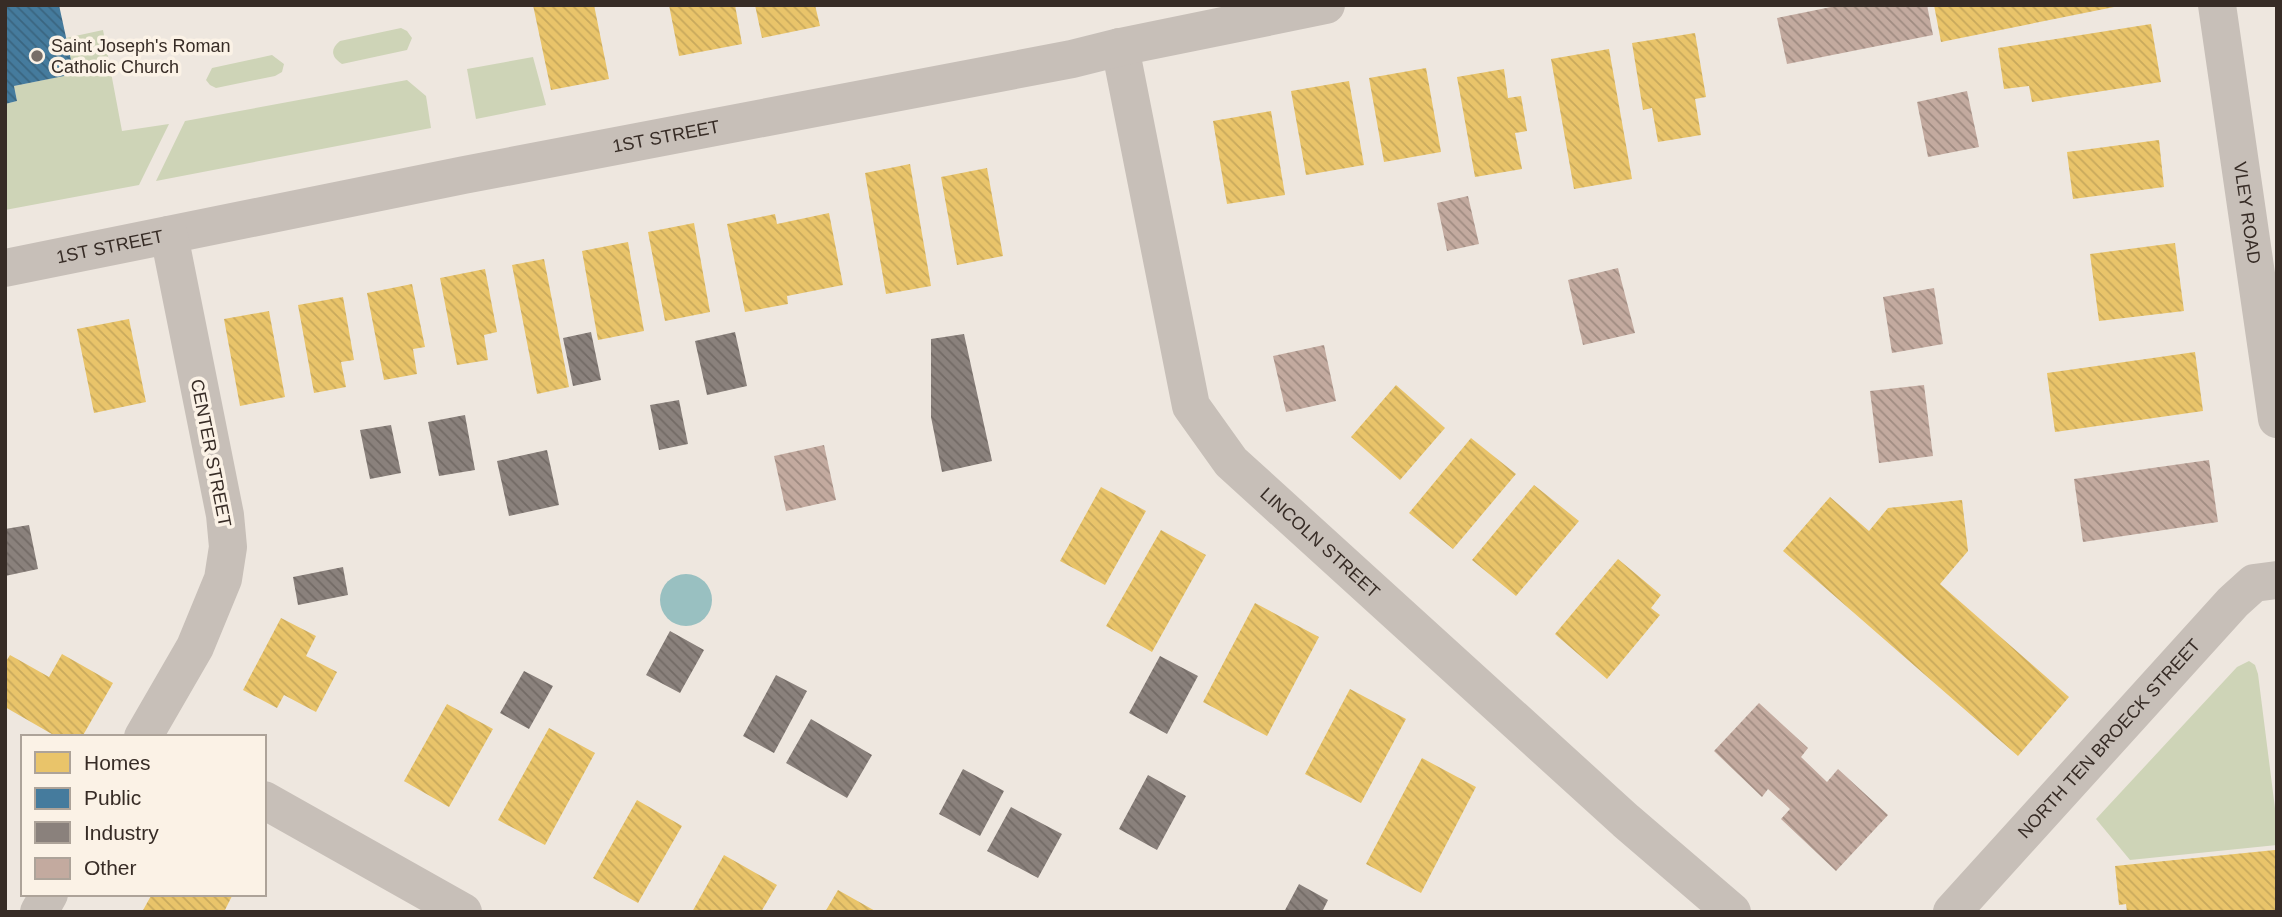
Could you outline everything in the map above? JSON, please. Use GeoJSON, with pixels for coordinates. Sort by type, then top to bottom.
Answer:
{"type":"FeatureCollection","features":[{"type":"Feature","properties":{"kind":"street","name":"1ST STREET"},"geometry":{"type":"LineString","coordinates":[[5,268],[464,175],[1072,59],[1326,5]]}},
{"type":"Feature","properties":{"kind":"street","name":"VLEY ROAD"},"geometry":{"type":"LineString","coordinates":[[2217,5],[2277,419]]}},
{"type":"Feature","properties":{"kind":"street","name":"LINCOLN STREET"},"geometry":{"type":"LineString","coordinates":[[1119,47],[1191,406],[1231,462],[1626,821],[1732,912]]}},
{"type":"Feature","properties":{"kind":"street","name":"CENTER STREET"},"geometry":{"type":"LineString","coordinates":[[147,735],[195,646],[223,579],[228,547],[225,515],[169,235]]}},
{"type":"Feature","properties":{"kind":"street","name":"NORTH TEN BROECK STREET"},"geometry":{"type":"LineString","coordinates":[[1952,912],[2233,602],[2254,583],[2277,580]]}},
{"type":"Feature","properties":{"kind":"street"},"geometry":{"type":"LineString","coordinates":[[266,801],[463,912]]}},
{"type":"Feature","properties":{"kind":"street"},"geometry":{"type":"LineString","coordinates":[[39,912],[48,896]]}},
{"type":"Feature","properties":{"kind":"green space"},"geometry":{"type":"Polygon","coordinates":[[[401,28],[412,38],[407,50],[342,64],[334,56],[333,50],[340,41],[401,28]]]}},
{"type":"Feature","properties":{"kind":"green space"},"geometry":{"type":"Polygon","coordinates":[[[103,30],[122,131],[169,124],[139,185],[5,210],[5,104],[17,101],[14,86],[73,74],[66,38],[103,30]]]}},
{"type":"Feature","properties":{"kind":"green space"},"geometry":{"type":"Polygon","coordinates":[[[272,55],[284,64],[282,72],[275,76],[216,88],[206,80],[212,68],[272,55]]]}},
{"type":"Feature","properties":{"kind":"green space"},"geometry":{"type":"Polygon","coordinates":[[[533,57],[546,105],[476,119],[467,69],[533,57]]]}},
{"type":"Feature","properties":{"kind":"green space"},"geometry":{"type":"Polygon","coordinates":[[[407,80],[426,96],[431,128],[156,181],[185,121],[407,80]]]}},
{"type":"Feature","properties":{"kind":"green space"},"geometry":{"type":"Polygon","coordinates":[[[2249,661],[2255,665],[2258,674],[2277,824],[2277,845],[2130,860],[2096,819],[2237,667],[2249,661]]]}},
{"type":"Feature","properties":{"kind":"water"},"geometry":{"type":"Polygon","coordinates":[[[686,574],[696,576],[704,582],[710,590],[710,610],[704,618],[696,624],[686,626],[676,624],[668,618],[662,610],[660,600],[662,590],[668,582],[676,576],[686,574]]]}},
{"type":"Feature","properties":{"kind":"building: Homes"},"geometry":{"type":"Polygon","coordinates":[[[533,5],[594,5],[609,79],[551,90],[533,5]]]}},
{"type":"Feature","properties":{"kind":"building: Homes"},"geometry":{"type":"Polygon","coordinates":[[[669,5],[735,5],[742,44],[679,56],[669,5]]]}},
{"type":"Feature","properties":{"kind":"building: Homes"},"geometry":{"type":"Polygon","coordinates":[[[755,5],[815,5],[820,26],[762,38],[755,5]]]}},
{"type":"Feature","properties":{"kind":"building: Homes"},"geometry":{"type":"Polygon","coordinates":[[[1934,5],[2119,5],[2119,6],[1941,42],[1934,5]]]}},
{"type":"Feature","properties":{"kind":"building: Homes"},"geometry":{"type":"Polygon","coordinates":[[[2151,24],[2161,82],[2032,102],[2029,86],[2004,89],[1998,48],[2151,24]]]}},
{"type":"Feature","properties":{"kind":"building: Homes"},"geometry":{"type":"Polygon","coordinates":[[[1695,33],[1706,97],[1695,99],[1701,135],[1658,142],[1652,108],[1643,110],[1632,43],[1695,33]]]}},
{"type":"Feature","properties":{"kind":"building: Homes"},"geometry":{"type":"Polygon","coordinates":[[[1609,49],[1632,179],[1574,189],[1551,59],[1609,49]]]}},
{"type":"Feature","properties":{"kind":"building: Homes"},"geometry":{"type":"Polygon","coordinates":[[[1426,68],[1441,152],[1384,162],[1369,78],[1426,68]]]}},
{"type":"Feature","properties":{"kind":"building: Homes"},"geometry":{"type":"Polygon","coordinates":[[[1504,69],[1508,98],[1521,96],[1527,131],[1515,133],[1522,169],[1475,177],[1457,77],[1504,69]]]}},
{"type":"Feature","properties":{"kind":"building: Homes"},"geometry":{"type":"Polygon","coordinates":[[[1349,81],[1364,165],[1306,175],[1291,91],[1349,81]]]}},
{"type":"Feature","properties":{"kind":"building: Homes"},"geometry":{"type":"Polygon","coordinates":[[[1271,111],[1285,195],[1227,204],[1213,121],[1271,111]]]}},
{"type":"Feature","properties":{"kind":"building: Homes"},"geometry":{"type":"Polygon","coordinates":[[[2159,140],[2164,187],[2073,199],[2067,152],[2159,140]]]}},
{"type":"Feature","properties":{"kind":"building: Homes"},"geometry":{"type":"Polygon","coordinates":[[[910,164],[931,286],[886,294],[865,173],[910,164]]]}},
{"type":"Feature","properties":{"kind":"building: Homes"},"geometry":{"type":"Polygon","coordinates":[[[987,168],[1003,256],[957,265],[941,177],[987,168]]]}},
{"type":"Feature","properties":{"kind":"building: Homes"},"geometry":{"type":"Polygon","coordinates":[[[829,213],[843,285],[787,296],[788,304],[745,312],[727,224],[775,214],[777,224],[829,213]]]}},
{"type":"Feature","properties":{"kind":"building: Homes"},"geometry":{"type":"Polygon","coordinates":[[[694,223],[710,312],[665,321],[648,232],[694,223]]]}},
{"type":"Feature","properties":{"kind":"building: Homes"},"geometry":{"type":"Polygon","coordinates":[[[628,242],[644,331],[598,340],[582,251],[628,242]]]}},
{"type":"Feature","properties":{"kind":"building: Homes"},"geometry":{"type":"Polygon","coordinates":[[[2175,243],[2184,311],[2099,321],[2090,254],[2175,243]]]}},
{"type":"Feature","properties":{"kind":"building: Homes"},"geometry":{"type":"Polygon","coordinates":[[[544,259],[569,387],[537,394],[512,265],[544,259]]]}},
{"type":"Feature","properties":{"kind":"building: Homes"},"geometry":{"type":"Polygon","coordinates":[[[485,269],[497,332],[484,335],[488,360],[457,365],[440,278],[485,269]]]}},
{"type":"Feature","properties":{"kind":"building: Homes"},"geometry":{"type":"Polygon","coordinates":[[[412,284],[425,347],[413,349],[417,374],[384,380],[367,293],[412,284]]]}},
{"type":"Feature","properties":{"kind":"building: Homes"},"geometry":{"type":"Polygon","coordinates":[[[343,297],[354,360],[341,362],[346,387],[314,393],[298,305],[343,297]]]}},
{"type":"Feature","properties":{"kind":"building: Homes"},"geometry":{"type":"Polygon","coordinates":[[[269,311],[285,397],[240,406],[224,319],[269,311]]]}},
{"type":"Feature","properties":{"kind":"building: Homes"},"geometry":{"type":"Polygon","coordinates":[[[129,319],[146,402],[94,413],[77,329],[129,319]]]}},
{"type":"Feature","properties":{"kind":"building: Homes"},"geometry":{"type":"Polygon","coordinates":[[[2195,352],[2203,411],[2055,432],[2047,373],[2195,352]]]}},
{"type":"Feature","properties":{"kind":"building: Homes"},"geometry":{"type":"Polygon","coordinates":[[[1396,385],[1445,428],[1400,480],[1351,437],[1396,385]]]}},
{"type":"Feature","properties":{"kind":"building: Homes"},"geometry":{"type":"Polygon","coordinates":[[[1471,438],[1516,474],[1453,549],[1409,513],[1471,438]]]}},
{"type":"Feature","properties":{"kind":"building: Homes"},"geometry":{"type":"Polygon","coordinates":[[[1534,485],[1579,521],[1516,596],[1472,560],[1534,485]]]}},
{"type":"Feature","properties":{"kind":"building: Homes"},"geometry":{"type":"Polygon","coordinates":[[[1101,487],[1146,511],[1105,585],[1060,561],[1101,487]]]}},
{"type":"Feature","properties":{"kind":"building: Homes"},"geometry":{"type":"Polygon","coordinates":[[[1830,497],[1869,531],[1888,508],[1962,500],[1968,551],[1940,584],[2069,697],[2018,756],[1783,551],[1830,497]]]}},
{"type":"Feature","properties":{"kind":"building: Homes"},"geometry":{"type":"Polygon","coordinates":[[[1161,530],[1206,555],[1152,652],[1106,626],[1161,530]]]}},
{"type":"Feature","properties":{"kind":"building: Homes"},"geometry":{"type":"Polygon","coordinates":[[[1618,559],[1661,595],[1651,608],[1660,615],[1607,679],[1555,634],[1618,559]]]}},
{"type":"Feature","properties":{"kind":"building: Homes"},"geometry":{"type":"Polygon","coordinates":[[[1255,603],[1319,637],[1267,736],[1203,702],[1255,603]]]}},
{"type":"Feature","properties":{"kind":"building: Homes"},"geometry":{"type":"Polygon","coordinates":[[[281,618],[316,636],[306,656],[337,672],[316,712],[284,695],[277,708],[243,690],[281,618]]]}},
{"type":"Feature","properties":{"kind":"building: Homes"},"geometry":{"type":"Polygon","coordinates":[[[62,654],[113,683],[83,735],[54,735],[5,707],[5,663],[10,655],[49,677],[62,654]]]}},
{"type":"Feature","properties":{"kind":"building: Homes"},"geometry":{"type":"Polygon","coordinates":[[[1350,689],[1406,719],[1361,803],[1305,774],[1350,689]]]}},
{"type":"Feature","properties":{"kind":"building: Homes"},"geometry":{"type":"Polygon","coordinates":[[[447,704],[493,729],[449,807],[404,781],[447,704]]]}},
{"type":"Feature","properties":{"kind":"building: Homes"},"geometry":{"type":"Polygon","coordinates":[[[549,728],[595,753],[545,845],[498,820],[549,728]]]}},
{"type":"Feature","properties":{"kind":"building: Homes"},"geometry":{"type":"Polygon","coordinates":[[[1422,758],[1476,787],[1421,893],[1366,864],[1422,758]]]}},
{"type":"Feature","properties":{"kind":"building: Homes"},"geometry":{"type":"Polygon","coordinates":[[[637,800],[682,826],[638,903],[593,878],[637,800]]]}},
{"type":"Feature","properties":{"kind":"building: Homes"},"geometry":{"type":"Polygon","coordinates":[[[2275,850],[2277,912],[2127,912],[2126,904],[2119,905],[2115,866],[2275,850]]]}},
{"type":"Feature","properties":{"kind":"building: Homes"},"geometry":{"type":"Polygon","coordinates":[[[724,855],[777,885],[761,912],[692,912],[724,855]]]}},
{"type":"Feature","properties":{"kind":"building: Homes"},"geometry":{"type":"Polygon","coordinates":[[[838,890],[877,912],[825,912],[838,890]]]}},
{"type":"Feature","properties":{"kind":"building: Homes"},"geometry":{"type":"Polygon","coordinates":[[[151,896],[232,896],[224,912],[142,912],[151,896]]]}},
{"type":"Feature","properties":{"kind":"building: Public","name":"Saint Joseph's Roman Catholic Church"},"geometry":{"type":"Polygon","coordinates":[[[5,5],[59,5],[74,74],[14,86],[17,101],[5,104],[5,5]]]}},
{"type":"Feature","properties":{"kind":"building: Industry"},"geometry":{"type":"Polygon","coordinates":[[[591,332],[601,380],[573,386],[563,338],[591,332]]]}},
{"type":"Feature","properties":{"kind":"building: Industry"},"geometry":{"type":"Polygon","coordinates":[[[735,332],[747,386],[707,395],[695,341],[735,332]]]}},
{"type":"Feature","properties":{"kind":"building: Industry"},"geometry":{"type":"Polygon","coordinates":[[[964,334],[992,461],[942,472],[931,417],[931,339],[964,334]]]}},
{"type":"Feature","properties":{"kind":"building: Industry"},"geometry":{"type":"Polygon","coordinates":[[[679,400],[688,444],[659,450],[650,405],[679,400]]]}},
{"type":"Feature","properties":{"kind":"building: Industry"},"geometry":{"type":"Polygon","coordinates":[[[465,415],[475,470],[439,476],[428,422],[465,415]]]}},
{"type":"Feature","properties":{"kind":"building: Industry"},"geometry":{"type":"Polygon","coordinates":[[[391,425],[401,473],[370,479],[360,430],[391,425]]]}},
{"type":"Feature","properties":{"kind":"building: Industry"},"geometry":{"type":"Polygon","coordinates":[[[547,450],[559,505],[509,516],[497,461],[547,450]]]}},
{"type":"Feature","properties":{"kind":"building: Industry"},"geometry":{"type":"Polygon","coordinates":[[[29,525],[38,569],[5,576],[5,529],[29,525]]]}},
{"type":"Feature","properties":{"kind":"building: Industry"},"geometry":{"type":"Polygon","coordinates":[[[343,567],[348,595],[298,605],[293,577],[343,567]]]}},
{"type":"Feature","properties":{"kind":"building: Industry"},"geometry":{"type":"Polygon","coordinates":[[[670,631],[704,650],[680,693],[646,675],[670,631]]]}},
{"type":"Feature","properties":{"kind":"building: Industry"},"geometry":{"type":"Polygon","coordinates":[[[1160,656],[1198,676],[1167,734],[1129,713],[1160,656]]]}},
{"type":"Feature","properties":{"kind":"building: Industry"},"geometry":{"type":"Polygon","coordinates":[[[524,671],[553,686],[529,729],[500,713],[524,671]]]}},
{"type":"Feature","properties":{"kind":"building: Industry"},"geometry":{"type":"Polygon","coordinates":[[[776,675],[807,691],[774,753],[743,736],[776,675]]]}},
{"type":"Feature","properties":{"kind":"building: Industry"},"geometry":{"type":"Polygon","coordinates":[[[811,719],[872,755],[847,798],[786,763],[811,719]]]}},
{"type":"Feature","properties":{"kind":"building: Industry"},"geometry":{"type":"Polygon","coordinates":[[[963,769],[1004,791],[980,836],[939,814],[963,769]]]}},
{"type":"Feature","properties":{"kind":"building: Industry"},"geometry":{"type":"Polygon","coordinates":[[[1148,775],[1186,796],[1157,850],[1119,829],[1148,775]]]}},
{"type":"Feature","properties":{"kind":"building: Industry"},"geometry":{"type":"Polygon","coordinates":[[[1011,807],[1062,834],[1038,878],[987,851],[1011,807]]]}},
{"type":"Feature","properties":{"kind":"building: Industry"},"geometry":{"type":"Polygon","coordinates":[[[1299,884],[1328,900],[1322,912],[1284,912],[1299,884]]]}},
{"type":"Feature","properties":{"kind":"building: Other"},"geometry":{"type":"Polygon","coordinates":[[[1841,5],[1927,5],[1933,35],[1787,64],[1777,18],[1841,5]]]}},
{"type":"Feature","properties":{"kind":"building: Other"},"geometry":{"type":"Polygon","coordinates":[[[1967,91],[1979,147],[1928,157],[1917,102],[1967,91]]]}},
{"type":"Feature","properties":{"kind":"building: Other"},"geometry":{"type":"Polygon","coordinates":[[[1468,196],[1479,244],[1447,251],[1437,203],[1468,196]]]}},
{"type":"Feature","properties":{"kind":"building: Other"},"geometry":{"type":"Polygon","coordinates":[[[1618,268],[1635,333],[1583,345],[1568,280],[1618,268]]]}},
{"type":"Feature","properties":{"kind":"building: Other"},"geometry":{"type":"Polygon","coordinates":[[[1934,288],[1943,344],[1892,353],[1883,297],[1934,288]]]}},
{"type":"Feature","properties":{"kind":"building: Other"},"geometry":{"type":"Polygon","coordinates":[[[1324,345],[1336,401],[1286,412],[1273,356],[1324,345]]]}},
{"type":"Feature","properties":{"kind":"building: Other"},"geometry":{"type":"Polygon","coordinates":[[[1924,385],[1933,456],[1879,463],[1870,391],[1924,385]]]}},
{"type":"Feature","properties":{"kind":"building: Other"},"geometry":{"type":"Polygon","coordinates":[[[824,445],[836,500],[786,511],[774,456],[824,445]]]}},
{"type":"Feature","properties":{"kind":"building: Other"},"geometry":{"type":"Polygon","coordinates":[[[2209,460],[2218,522],[2083,542],[2074,479],[2209,460]]]}},
{"type":"Feature","properties":{"kind":"building: Other"},"geometry":{"type":"Polygon","coordinates":[[[1759,703],[1808,748],[1801,757],[1827,782],[1838,769],[1888,815],[1836,871],[1781,819],[1790,809],[1768,789],[1762,797],[1714,751],[1759,703]]]}},
{"type":"Feature","properties":{"kind":"place","name":"Saint Joseph's Roman Catholic Church"},"geometry":{"type":"Point","coordinates":[37,56]}}]}
